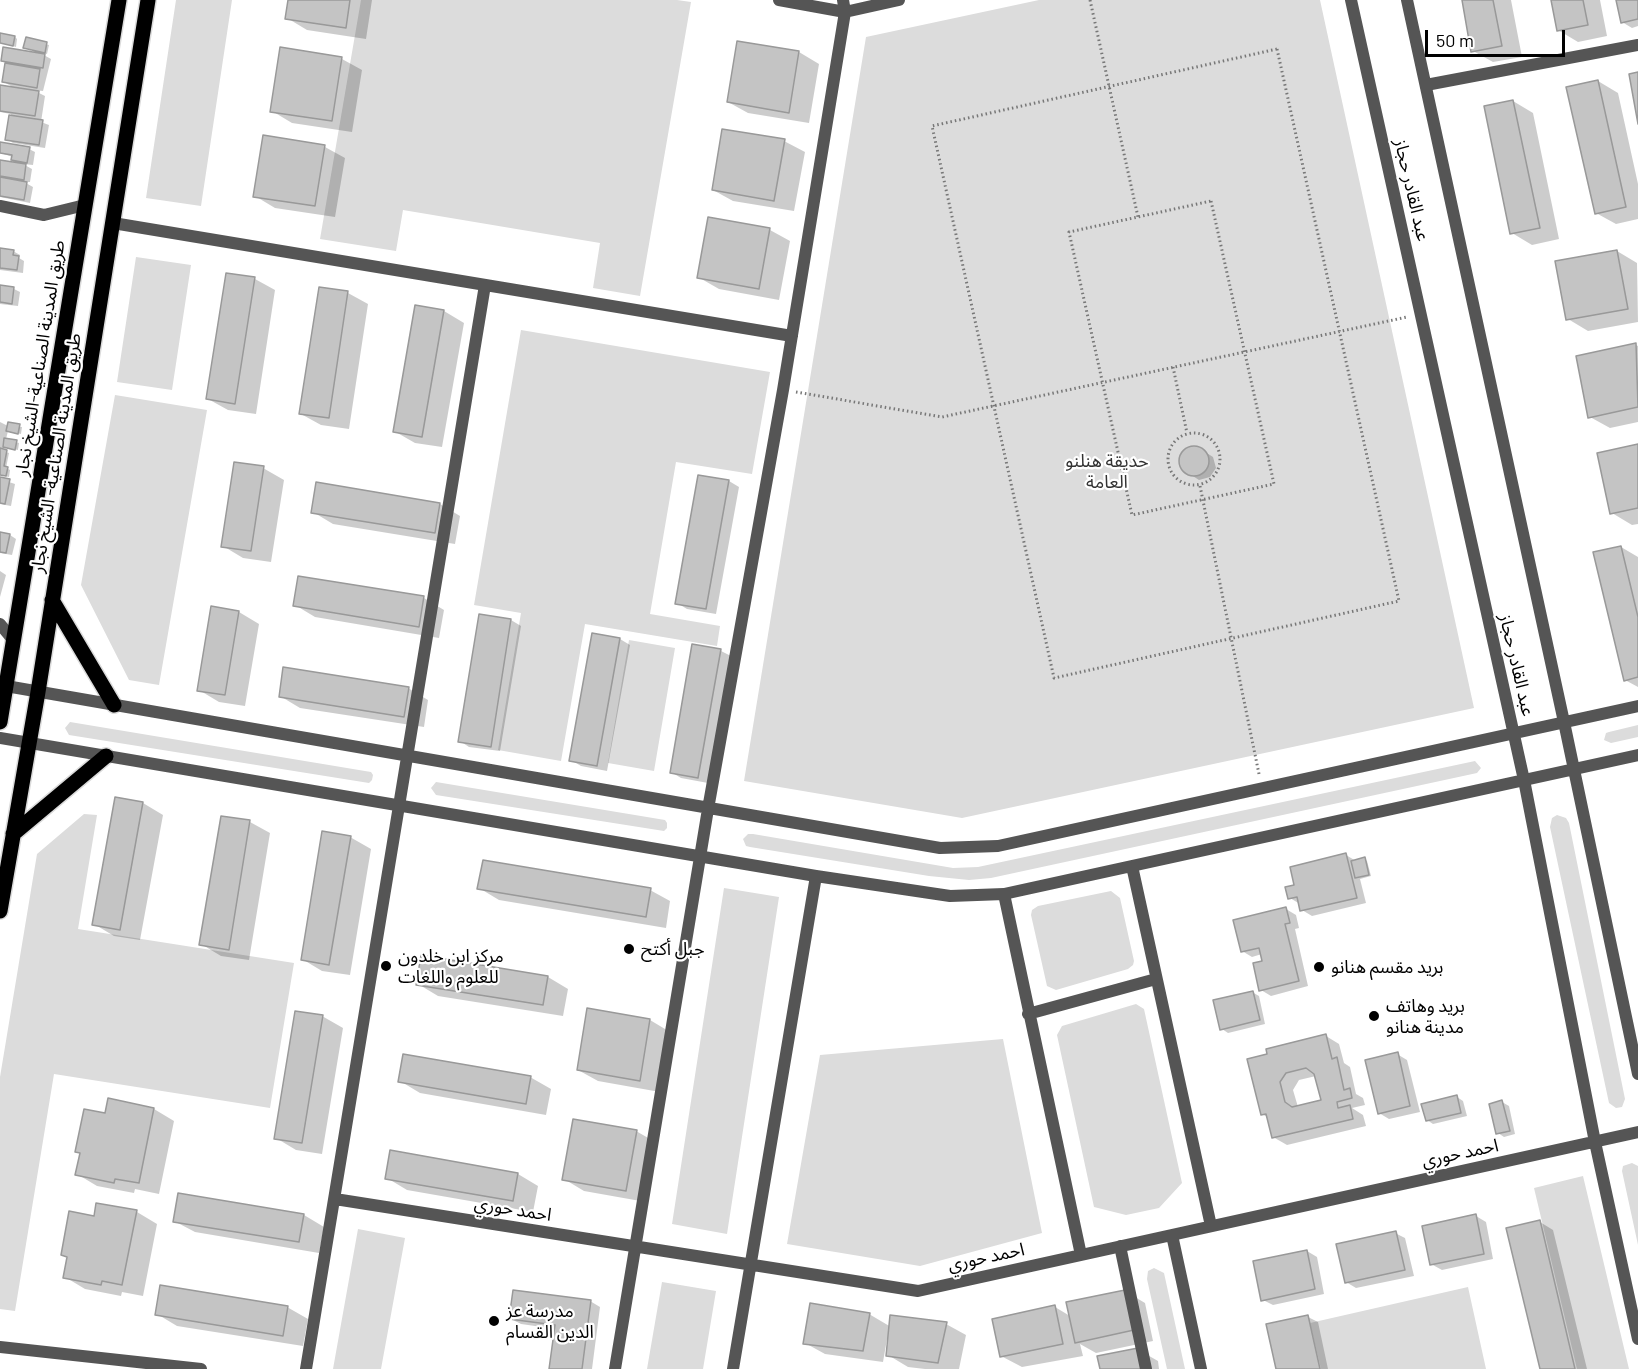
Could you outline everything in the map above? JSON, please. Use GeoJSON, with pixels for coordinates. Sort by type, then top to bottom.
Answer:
{"type":"FeatureCollection","features":[{"type":"Feature","properties":{"kind":"main road","name":"طريق المدينة الصناعية-الشيخ نجار"},"geometry":{"type":"LineString","coordinates":[[1,716],[6,686],[5,661],[14,641],[119,0]]}},
{"type":"Feature","properties":{"kind":"main road","name":"طريق المدينة الصناعية- الشيخ نجار"},"geometry":{"type":"LineString","coordinates":[[0,911],[38,692],[148,0]]}},
{"type":"Feature","properties":{"kind":"main road"},"geometry":{"type":"LineString","coordinates":[[52,600],[114,705]]}},
{"type":"Feature","properties":{"kind":"main road"},"geometry":{"type":"LineString","coordinates":[[13,834],[106,756]]}},
{"type":"Feature","properties":{"kind":"street"},"geometry":{"type":"LineString","coordinates":[[779,0],[844,6],[899,0]]}},
{"type":"Feature","properties":{"kind":"street","name":"عبد القادر حجاز"},"geometry":{"type":"LineString","coordinates":[[1351,0],[1514,733],[1595,1142],[1638,1339]]}},
{"type":"Feature","properties":{"kind":"street","name":"عبد القادر حجاز"},"geometry":{"type":"LineString","coordinates":[[1407,0],[1638,1074]]}},
{"type":"Feature","properties":{"kind":"street"},"geometry":{"type":"LineString","coordinates":[[615,1369],[708,809],[783,390],[844,6]]}},
{"type":"Feature","properties":{"kind":"street"},"geometry":{"type":"LineString","coordinates":[[1426,85],[1638,45]]}},
{"type":"Feature","properties":{"kind":"street"},"geometry":{"type":"LineString","coordinates":[[0,206],[44,215],[85,205]]}},
{"type":"Feature","properties":{"kind":"street"},"geometry":{"type":"LineString","coordinates":[[112,223],[792,336]]}},
{"type":"Feature","properties":{"kind":"street"},"geometry":{"type":"LineString","coordinates":[[306,1369],[484,285]]}},
{"type":"Feature","properties":{"kind":"street"},"geometry":{"type":"LineString","coordinates":[[0,624],[14,641]]}},
{"type":"Feature","properties":{"kind":"street"},"geometry":{"type":"LineString","coordinates":[[6,686],[940,848],[998,846],[1638,706]]}},
{"type":"Feature","properties":{"kind":"street"},"geometry":{"type":"LineString","coordinates":[[0,738],[700,857],[950,896],[1004,894],[1638,755]]}},
{"type":"Feature","properties":{"kind":"street"},"geometry":{"type":"LineString","coordinates":[[1132,866],[1211,1226]]}},
{"type":"Feature","properties":{"kind":"street"},"geometry":{"type":"LineString","coordinates":[[734,1369],[816,876]]}},
{"type":"Feature","properties":{"kind":"street"},"geometry":{"type":"LineString","coordinates":[[1004,894],[1081,1255]]}},
{"type":"Feature","properties":{"kind":"street"},"geometry":{"type":"LineString","coordinates":[[1028,1014],[1156,979]]}},
{"type":"Feature","properties":{"kind":"street","name":"احمد حوري"},"geometry":{"type":"LineString","coordinates":[[335,1198],[918,1291],[1638,1132]]}},
{"type":"Feature","properties":{"kind":"street"},"geometry":{"type":"LineString","coordinates":[[1172,1235],[1201,1369]]}},
{"type":"Feature","properties":{"kind":"street"},"geometry":{"type":"LineString","coordinates":[[1120,1246],[1146,1369]]}},
{"type":"Feature","properties":{"kind":"street"},"geometry":{"type":"LineString","coordinates":[[0,1347],[201,1369]]}},
{"type":"Feature","properties":{"kind":"path"},"geometry":{"type":"LineString","coordinates":[[1090,0],[1138,217]]}},
{"type":"Feature","properties":{"kind":"path"},"geometry":{"type":"LineString","coordinates":[[1277,49],[1399,602],[1054,678],[932,126],[1109,87],[1277,49]]}},
{"type":"Feature","properties":{"kind":"path"},"geometry":{"type":"LineString","coordinates":[[1211,201],[1274,484],[1131,515],[1069,232],[1138,217],[1211,201]]}},
{"type":"Feature","properties":{"kind":"path"},"geometry":{"type":"LineString","coordinates":[[783,390],[942,417],[1421,314]]}},
{"type":"Feature","properties":{"kind":"path"},"geometry":{"type":"LineString","coordinates":[[1173,367],[1187,433]]}},
{"type":"Feature","properties":{"kind":"path"},"geometry":{"type":"LineString","coordinates":[[1187,433],[1208,436],[1221,453],[1217,474],[1200,486],[1179,483],[1167,466],[1170,445],[1187,433]]}},
{"type":"Feature","properties":{"kind":"path"},"geometry":{"type":"LineString","coordinates":[[1200,486],[1262,788]]}},
{"type":"Feature","properties":{"kind":"green space"},"geometry":{"type":"Polygon","coordinates":[[[176,0],[232,0],[201,206],[146,198],[176,0]]]}},
{"type":"Feature","properties":{"kind":"green space"},"geometry":{"type":"Polygon","coordinates":[[[361,0],[677,0],[691,2],[640,296],[593,288],[600,243],[403,210],[396,251],[320,239],[361,0]]]}},
{"type":"Feature","properties":{"kind":"green space","name":"حديقة هنلنو العامة"},"geometry":{"type":"Polygon","coordinates":[[[1039,0],[1320,0],[1474,708],[962,818],[744,781],[866,37],[1039,0]]]}},
{"type":"Feature","properties":{"kind":"green space"},"geometry":{"type":"Polygon","coordinates":[[[136,257],[191,265],[172,390],[117,382],[136,257]]]}},
{"type":"Feature","properties":{"kind":"green space"},"geometry":{"type":"Polygon","coordinates":[[[521,330],[770,372],[752,474],[676,462],[650,614],[720,626],[717,646],[585,624],[561,761],[498,750],[521,613],[474,605],[521,330]]]}},
{"type":"Feature","properties":{"kind":"green space"},"geometry":{"type":"Polygon","coordinates":[[[115,395],[207,410],[159,685],[129,680],[81,585],[115,395]]]}},
{"type":"Feature","properties":{"kind":"green space"},"geometry":{"type":"Polygon","coordinates":[[[629,640],[675,648],[654,771],[608,763],[629,640]]]}},
{"type":"Feature","properties":{"kind":"green space"},"geometry":{"type":"Polygon","coordinates":[[[70,722],[371,772],[373,775],[369,783],[69,735],[65,728],[70,722]]]}},
{"type":"Feature","properties":{"kind":"green space"},"geometry":{"type":"Polygon","coordinates":[[[1638,725],[1638,737],[1611,743],[1604,740],[1606,733],[1638,725]]]}},
{"type":"Feature","properties":{"kind":"green space"},"geometry":{"type":"Polygon","coordinates":[[[1475,761],[1481,768],[1477,773],[991,878],[969,880],[929,876],[750,847],[746,846],[743,839],[748,834],[753,834],[953,868],[978,867],[1475,761]]]}},
{"type":"Feature","properties":{"kind":"green space"},"geometry":{"type":"Polygon","coordinates":[[[436,782],[665,820],[667,828],[664,831],[436,795],[431,788],[436,782]]]}},
{"type":"Feature","properties":{"kind":"green space"},"geometry":{"type":"Polygon","coordinates":[[[84,814],[97,815],[78,929],[294,963],[270,1108],[54,1074],[15,1311],[0,1309],[0,1077],[37,854],[84,814]]]}},
{"type":"Feature","properties":{"kind":"green space"},"geometry":{"type":"Polygon","coordinates":[[[1557,815],[1566,818],[1569,823],[1625,1099],[1622,1107],[1616,1108],[1609,1103],[1550,827],[1552,818],[1557,815]]]}},
{"type":"Feature","properties":{"kind":"green space"},"geometry":{"type":"Polygon","coordinates":[[[724,888],[779,897],[727,1234],[672,1224],[724,888]]]}},
{"type":"Feature","properties":{"kind":"green space"},"geometry":{"type":"Polygon","coordinates":[[[1111,891],[1120,898],[1133,965],[1128,969],[1056,990],[1047,986],[1031,915],[1032,910],[1038,906],[1111,891]]]}},
{"type":"Feature","properties":{"kind":"green space"},"geometry":{"type":"Polygon","coordinates":[[[1136,1004],[1144,1009],[1182,1183],[1159,1208],[1126,1215],[1094,1207],[1057,1035],[1062,1026],[1136,1004]]]}},
{"type":"Feature","properties":{"kind":"green space"},"geometry":{"type":"Polygon","coordinates":[[[1003,1039],[1042,1233],[920,1266],[787,1244],[820,1055],[1003,1039]]]}},
{"type":"Feature","properties":{"kind":"green space"},"geometry":{"type":"Polygon","coordinates":[[[1632,1163],[1638,1166],[1638,1245],[1622,1171],[1623,1166],[1632,1163]]]}},
{"type":"Feature","properties":{"kind":"green space"},"geometry":{"type":"Polygon","coordinates":[[[1583,1176],[1629,1369],[1577,1369],[1534,1188],[1583,1176]]]}},
{"type":"Feature","properties":{"kind":"green space"},"geometry":{"type":"Polygon","coordinates":[[[358,1229],[405,1238],[381,1369],[333,1369],[358,1229]]]}},
{"type":"Feature","properties":{"kind":"green space"},"geometry":{"type":"Polygon","coordinates":[[[1154,1268],[1164,1273],[1185,1369],[1167,1369],[1147,1279],[1148,1271],[1154,1268]]]}},
{"type":"Feature","properties":{"kind":"green space"},"geometry":{"type":"Polygon","coordinates":[[[662,1282],[716,1291],[703,1369],[647,1369],[662,1282]]]}},
{"type":"Feature","properties":{"kind":"green space"},"geometry":{"type":"Polygon","coordinates":[[[1468,1287],[1486,1369],[1321,1369],[1310,1323],[1468,1287]]]}},
{"type":"Feature","properties":{"kind":"building"},"geometry":{"type":"Polygon","coordinates":[[[288,0],[350,0],[346,28],[285,19],[288,0]]]}},
{"type":"Feature","properties":{"kind":"building"},"geometry":{"type":"Polygon","coordinates":[[[1462,0],[1493,0],[1502,46],[1471,52],[1462,0]]]}},
{"type":"Feature","properties":{"kind":"building"},"geometry":{"type":"Polygon","coordinates":[[[1551,0],[1583,0],[1588,25],[1557,31],[1551,0]]]}},
{"type":"Feature","properties":{"kind":"building"},"geometry":{"type":"Polygon","coordinates":[[[1616,0],[1638,0],[1638,19],[1621,23],[1616,0]]]}},
{"type":"Feature","properties":{"kind":"building"},"geometry":{"type":"Polygon","coordinates":[[[0,33],[15,36],[13,46],[0,43],[0,33]]]}},
{"type":"Feature","properties":{"kind":"building"},"geometry":{"type":"Polygon","coordinates":[[[26,37],[47,42],[45,53],[23,48],[26,37]]]}},
{"type":"Feature","properties":{"kind":"building"},"geometry":{"type":"Polygon","coordinates":[[[737,41],[799,51],[789,113],[727,102],[737,41]]]}},
{"type":"Feature","properties":{"kind":"building"},"geometry":{"type":"Polygon","coordinates":[[[3,47],[45,54],[43,68],[1,61],[3,47]]]}},
{"type":"Feature","properties":{"kind":"building"},"geometry":{"type":"Polygon","coordinates":[[[280,47],[342,57],[332,121],[270,112],[280,47]]]}},
{"type":"Feature","properties":{"kind":"building"},"geometry":{"type":"Polygon","coordinates":[[[5,63],[40,69],[37,88],[2,82],[5,63]]]}},
{"type":"Feature","properties":{"kind":"building"},"geometry":{"type":"Polygon","coordinates":[[[1638,72],[1638,124],[1629,74],[1638,72]]]}},
{"type":"Feature","properties":{"kind":"building"},"geometry":{"type":"Polygon","coordinates":[[[1598,80],[1626,207],[1595,214],[1566,87],[1598,80]]]}},
{"type":"Feature","properties":{"kind":"building"},"geometry":{"type":"Polygon","coordinates":[[[0,85],[39,91],[35,116],[0,111],[0,85]]]}},
{"type":"Feature","properties":{"kind":"building"},"geometry":{"type":"Polygon","coordinates":[[[1513,100],[1540,228],[1510,234],[1484,106],[1513,100]]]}},
{"type":"Feature","properties":{"kind":"building"},"geometry":{"type":"Polygon","coordinates":[[[9,115],[43,120],[39,145],[5,140],[9,115]]]}},
{"type":"Feature","properties":{"kind":"building"},"geometry":{"type":"Polygon","coordinates":[[[722,129],[785,139],[774,201],[712,190],[722,129]]]}},
{"type":"Feature","properties":{"kind":"building"},"geometry":{"type":"Polygon","coordinates":[[[263,135],[325,145],[315,206],[253,197],[263,135]]]}},
{"type":"Feature","properties":{"kind":"building"},"geometry":{"type":"Polygon","coordinates":[[[0,142],[30,147],[27,163],[11,160],[12,155],[0,153],[0,142]]]}},
{"type":"Feature","properties":{"kind":"building"},"geometry":{"type":"Polygon","coordinates":[[[0,160],[26,164],[24,180],[0,176],[0,160]]]}},
{"type":"Feature","properties":{"kind":"building"},"geometry":{"type":"Polygon","coordinates":[[[0,177],[27,182],[24,200],[0,196],[0,177]]]}},
{"type":"Feature","properties":{"kind":"building"},"geometry":{"type":"Polygon","coordinates":[[[708,217],[770,228],[759,289],[697,278],[708,217]]]}},
{"type":"Feature","properties":{"kind":"building"},"geometry":{"type":"Polygon","coordinates":[[[0,248],[14,250],[13,255],[19,256],[17,270],[0,268],[0,248]]]}},
{"type":"Feature","properties":{"kind":"building"},"geometry":{"type":"Polygon","coordinates":[[[1617,250],[1628,309],[1566,320],[1555,261],[1617,250]]]}},
{"type":"Feature","properties":{"kind":"building"},"geometry":{"type":"Polygon","coordinates":[[[226,273],[255,277],[235,404],[206,399],[226,273]]]}},
{"type":"Feature","properties":{"kind":"building"},"geometry":{"type":"Polygon","coordinates":[[[0,285],[14,287],[12,304],[0,302],[0,285]]]}},
{"type":"Feature","properties":{"kind":"building"},"geometry":{"type":"Polygon","coordinates":[[[319,287],[348,291],[329,418],[299,414],[319,287]]]}},
{"type":"Feature","properties":{"kind":"building"},"geometry":{"type":"Polygon","coordinates":[[[415,305],[444,310],[422,437],[393,432],[415,305]]]}},
{"type":"Feature","properties":{"kind":"building"},"geometry":{"type":"Polygon","coordinates":[[[1636,343],[1638,407],[1588,418],[1576,356],[1636,343]]]}},
{"type":"Feature","properties":{"kind":"building"},"geometry":{"type":"Polygon","coordinates":[[[8,422],[20,424],[18,434],[6,431],[8,422]]]}},
{"type":"Feature","properties":{"kind":"building"},"geometry":{"type":"Polygon","coordinates":[[[4,438],[17,440],[15,450],[3,447],[4,438]]]}},
{"type":"Feature","properties":{"kind":"building"},"geometry":{"type":"Polygon","coordinates":[[[1638,444],[1638,508],[1610,514],[1597,453],[1638,444]]]}},
{"type":"Feature","properties":{"kind":"building"},"geometry":{"type":"Polygon","coordinates":[[[1194,446],[1205,450],[1209,461],[1205,472],[1194,476],[1183,472],[1179,461],[1183,450],[1194,446]]]}},
{"type":"Feature","properties":{"kind":"building"},"geometry":{"type":"Polygon","coordinates":[[[0,448],[7,450],[4,466],[8,467],[6,476],[0,475],[0,448]]]}},
{"type":"Feature","properties":{"kind":"building"},"geometry":{"type":"Polygon","coordinates":[[[234,462],[264,466],[251,551],[221,547],[234,462]]]}},
{"type":"Feature","properties":{"kind":"building"},"geometry":{"type":"Polygon","coordinates":[[[698,475],[729,480],[706,609],[675,604],[698,475]]]}},
{"type":"Feature","properties":{"kind":"building"},"geometry":{"type":"Polygon","coordinates":[[[0,477],[10,479],[5,504],[0,503],[0,477]]]}},
{"type":"Feature","properties":{"kind":"building"},"geometry":{"type":"Polygon","coordinates":[[[316,482],[440,503],[435,533],[311,513],[316,482]]]}},
{"type":"Feature","properties":{"kind":"building"},"geometry":{"type":"Polygon","coordinates":[[[0,532],[10,534],[6,553],[0,552],[0,532]]]}},
{"type":"Feature","properties":{"kind":"building"},"geometry":{"type":"Polygon","coordinates":[[[1621,546],[1638,617],[1638,677],[1624,681],[1593,552],[1621,546]]]}},
{"type":"Feature","properties":{"kind":"building"},"geometry":{"type":"Polygon","coordinates":[[[298,576],[424,596],[419,627],[293,606],[298,576]]]}},
{"type":"Feature","properties":{"kind":"building"},"geometry":{"type":"Polygon","coordinates":[[[211,606],[239,611],[225,695],[197,691],[211,606]]]}},
{"type":"Feature","properties":{"kind":"building"},"geometry":{"type":"Polygon","coordinates":[[[479,614],[511,619],[491,747],[458,742],[479,614]]]}},
{"type":"Feature","properties":{"kind":"building"},"geometry":{"type":"Polygon","coordinates":[[[592,633],[620,638],[597,766],[569,761],[592,633]]]}},
{"type":"Feature","properties":{"kind":"building"},"geometry":{"type":"Polygon","coordinates":[[[692,644],[721,649],[698,778],[670,773],[692,644]]]}},
{"type":"Feature","properties":{"kind":"building"},"geometry":{"type":"Polygon","coordinates":[[[283,667],[409,687],[404,717],[279,697],[283,667]]]}},
{"type":"Feature","properties":{"kind":"building"},"geometry":{"type":"Polygon","coordinates":[[[115,797],[143,802],[120,930],[92,925],[115,797]]]}},
{"type":"Feature","properties":{"kind":"building"},"geometry":{"type":"Polygon","coordinates":[[[221,816],[250,820],[229,950],[199,945],[221,816]]]}},
{"type":"Feature","properties":{"kind":"building"},"geometry":{"type":"Polygon","coordinates":[[[322,831],[351,836],[329,965],[301,960],[322,831]]]}},
{"type":"Feature","properties":{"kind":"building"},"geometry":{"type":"Polygon","coordinates":[[[1346,853],[1357,898],[1300,911],[1297,897],[1288,899],[1285,887],[1294,885],[1290,867],[1346,853]]]}},
{"type":"Feature","properties":{"kind":"building"},"geometry":{"type":"Polygon","coordinates":[[[1365,857],[1369,875],[1355,878],[1351,861],[1365,857]]]}},
{"type":"Feature","properties":{"kind":"building"},"geometry":{"type":"Polygon","coordinates":[[[483,860],[651,888],[646,917],[477,889],[483,860]]]}},
{"type":"Feature","properties":{"kind":"building"},"geometry":{"type":"Polygon","coordinates":[[[1286,907],[1290,923],[1285,924],[1299,981],[1259,991],[1253,963],[1262,961],[1259,948],[1241,952],[1233,920],[1286,907]]]}},
{"type":"Feature","properties":{"kind":"building"},"geometry":{"type":"Polygon","coordinates":[[[421,955],[548,976],[543,1005],[416,985],[421,955]]]}},
{"type":"Feature","properties":{"kind":"building"},"geometry":{"type":"Polygon","coordinates":[[[1253,991],[1260,1020],[1220,1030],[1213,1000],[1253,991]]]}},
{"type":"Feature","properties":{"kind":"building"},"geometry":{"type":"Polygon","coordinates":[[[587,1008],[650,1019],[640,1081],[577,1070],[587,1008]]]}},
{"type":"Feature","properties":{"kind":"building"},"geometry":{"type":"Polygon","coordinates":[[[295,1011],[323,1015],[302,1143],[274,1139],[295,1011]]]}},
{"type":"Feature","properties":{"kind":"building"},"geometry":{"type":"Polygon","coordinates":[[[1326,1034],[1332,1059],[1337,1057],[1344,1090],[1350,1088],[1352,1098],[1337,1102],[1338,1108],[1350,1105],[1353,1119],[1272,1138],[1266,1114],[1261,1115],[1247,1059],[1267,1054],[1266,1049],[1326,1034]],[[1306,1068],[1286,1073],[1280,1082],[1285,1102],[1292,1107],[1321,1100],[1314,1074],[1306,1068]]]}},
{"type":"Feature","properties":{"kind":"building"},"geometry":{"type":"Polygon","coordinates":[[[1398,1052],[1410,1106],[1378,1114],[1365,1060],[1398,1052]]]}},
{"type":"Feature","properties":{"kind":"building"},"geometry":{"type":"Polygon","coordinates":[[[403,1054],[531,1076],[526,1104],[398,1082],[403,1054]]]}},
{"type":"Feature","properties":{"kind":"building"},"geometry":{"type":"Polygon","coordinates":[[[1457,1095],[1461,1113],[1426,1121],[1421,1104],[1457,1095]]]}},
{"type":"Feature","properties":{"kind":"building"},"geometry":{"type":"Polygon","coordinates":[[[108,1098],[154,1108],[139,1183],[115,1179],[114,1183],[75,1175],[80,1153],[75,1152],[84,1109],[105,1113],[108,1098]]]}},
{"type":"Feature","properties":{"kind":"building"},"geometry":{"type":"Polygon","coordinates":[[[1502,1100],[1510,1131],[1496,1134],[1489,1104],[1502,1100]]]}},
{"type":"Feature","properties":{"kind":"building"},"geometry":{"type":"Polygon","coordinates":[[[573,1119],[637,1130],[626,1191],[562,1180],[573,1119]]]}},
{"type":"Feature","properties":{"kind":"building"},"geometry":{"type":"Polygon","coordinates":[[[390,1150],[518,1173],[513,1201],[385,1179],[390,1150]]]}},
{"type":"Feature","properties":{"kind":"building"},"geometry":{"type":"Polygon","coordinates":[[[178,1193],[304,1214],[299,1242],[173,1222],[178,1193]]]}},
{"type":"Feature","properties":{"kind":"building"},"geometry":{"type":"Polygon","coordinates":[[[96,1203],[137,1210],[122,1285],[102,1281],[101,1285],[63,1278],[67,1257],[61,1255],[69,1211],[94,1216],[96,1203]]]}},
{"type":"Feature","properties":{"kind":"building"},"geometry":{"type":"Polygon","coordinates":[[[1476,1214],[1484,1254],[1430,1265],[1422,1226],[1476,1214]]]}},
{"type":"Feature","properties":{"kind":"building"},"geometry":{"type":"Polygon","coordinates":[[[1540,1220],[1575,1369],[1540,1369],[1506,1228],[1540,1220]]]}},
{"type":"Feature","properties":{"kind":"building"},"geometry":{"type":"Polygon","coordinates":[[[1396,1231],[1405,1270],[1345,1283],[1336,1244],[1396,1231]]]}},
{"type":"Feature","properties":{"kind":"building"},"geometry":{"type":"Polygon","coordinates":[[[1307,1250],[1315,1289],[1261,1301],[1253,1261],[1307,1250]]]}},
{"type":"Feature","properties":{"kind":"building"},"geometry":{"type":"Polygon","coordinates":[[[160,1285],[288,1306],[283,1336],[155,1315],[160,1285]]]}},
{"type":"Feature","properties":{"kind":"building"},"geometry":{"type":"Polygon","coordinates":[[[513,1290],[591,1300],[582,1369],[549,1369],[555,1325],[509,1319],[513,1290]]]}},
{"type":"Feature","properties":{"kind":"building"},"geometry":{"type":"Polygon","coordinates":[[[1125,1290],[1134,1330],[1075,1343],[1066,1302],[1125,1290]]]}},
{"type":"Feature","properties":{"kind":"building"},"geometry":{"type":"Polygon","coordinates":[[[810,1303],[870,1313],[863,1351],[803,1344],[810,1303]]]}},
{"type":"Feature","properties":{"kind":"building"},"geometry":{"type":"Polygon","coordinates":[[[1055,1305],[1063,1344],[1000,1357],[992,1319],[1055,1305]]]}},
{"type":"Feature","properties":{"kind":"building"},"geometry":{"type":"Polygon","coordinates":[[[890,1315],[947,1322],[938,1363],[886,1356],[890,1315]]]}},
{"type":"Feature","properties":{"kind":"building"},"geometry":{"type":"Polygon","coordinates":[[[1308,1315],[1320,1369],[1276,1369],[1266,1324],[1308,1315]]]}},
{"type":"Feature","properties":{"kind":"building"},"geometry":{"type":"Polygon","coordinates":[[[1138,1348],[1142,1369],[1100,1369],[1097,1356],[1138,1348]]]}},
{"type":"Feature","properties":{"kind":"place","name":"جبل أكتح"},"geometry":{"type":"Point","coordinates":[629,949]}},
{"type":"Feature","properties":{"kind":"place","name":"مركز ابن خلدون للعلوم واللغات"},"geometry":{"type":"Point","coordinates":[386,966]}},
{"type":"Feature","properties":{"kind":"place","name":"بريد مقسم هنانو"},"geometry":{"type":"Point","coordinates":[1319,967]}},
{"type":"Feature","properties":{"kind":"place","name":"بريد وهاتف مدينة هنانو"},"geometry":{"type":"Point","coordinates":[1374,1016]}},
{"type":"Feature","properties":{"kind":"place","name":"مدرسة عز الدين القسام"},"geometry":{"type":"Point","coordinates":[494,1321]}}]}
